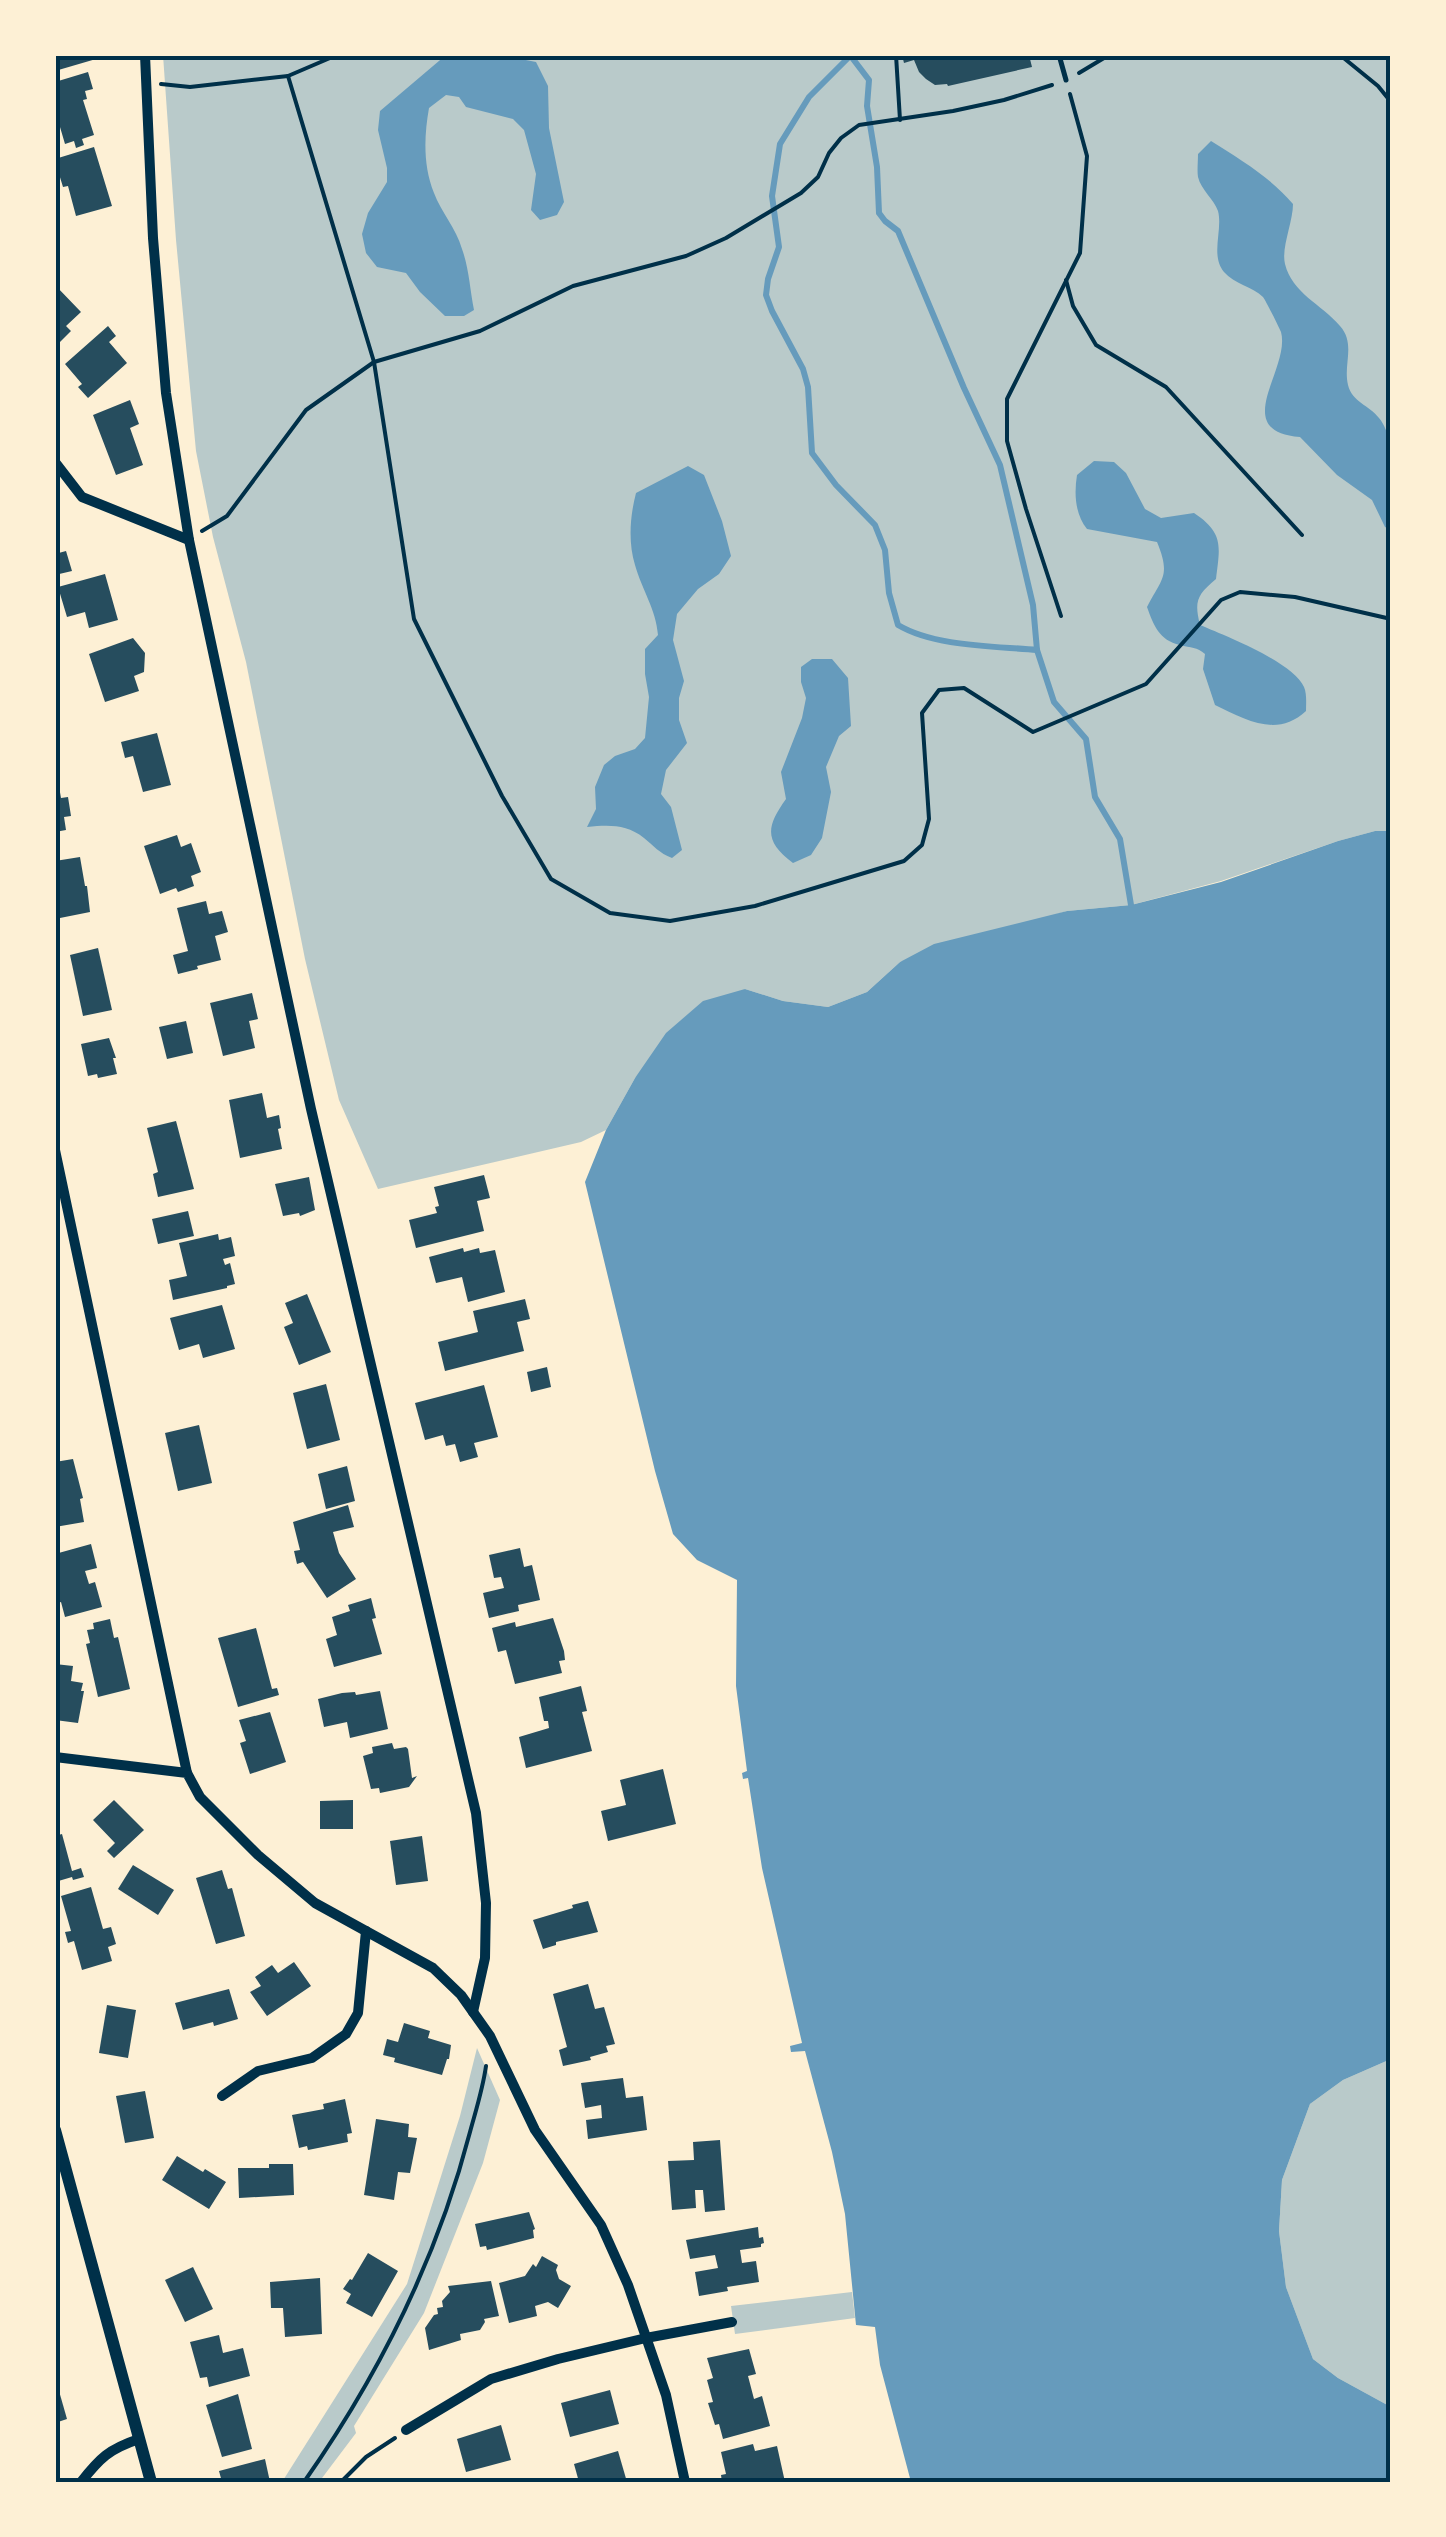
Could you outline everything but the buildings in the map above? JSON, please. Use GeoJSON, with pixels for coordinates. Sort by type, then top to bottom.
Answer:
{"type":"FeatureCollection","features":[{"type":"Feature","properties":{"kind":"street"},"geometry":{"type":"LineString","coordinates":[[145,55],[153,238],[166,393],[190,540],[311,1110],[476,1813],[486,1903],[485,1958],[473,2012]]}},
{"type":"Feature","properties":{"kind":"street"},"geometry":{"type":"LineString","coordinates":[[55,462],[82,497],[190,540]]}},
{"type":"Feature","properties":{"kind":"street"},"geometry":{"type":"LineString","coordinates":[[55,1150],[188,1773],[200,1798],[258,1855],[315,1903],[433,1968],[461,1995],[490,2036],[535,2130],[602,2225],[628,2285],[666,2395],[685,2482]]}},
{"type":"Feature","properties":{"kind":"street"},"geometry":{"type":"LineString","coordinates":[[55,1757],[188,1773]]}},
{"type":"Feature","properties":{"kind":"street"},"geometry":{"type":"LineString","coordinates":[[222,2096],[258,2070],[312,2058],[346,2034],[358,2013],[366,1931]]}},
{"type":"Feature","properties":{"kind":"street"},"geometry":{"type":"LineString","coordinates":[[55,2130],[151,2482]]}},
{"type":"Feature","properties":{"kind":"street"},"geometry":{"type":"LineString","coordinates":[[406,2430],[490,2379],[646,2338],[732,2322]]}},
{"type":"Feature","properties":{"kind":"street"},"geometry":{"type":"LineString","coordinates":[[81,2482],[99,2459],[116,2446],[139,2439]]}},
{"type":"Feature","properties":{"kind":"lane"},"geometry":{"type":"LineString","coordinates":[[1059,55],[1066,80]]}},
{"type":"Feature","properties":{"kind":"path"},"geometry":{"type":"LineString","coordinates":[[146,82],[190,87],[288,76],[338,55]]}},
{"type":"Feature","properties":{"kind":"path"},"geometry":{"type":"LineString","coordinates":[[896,55],[900,120]]}},
{"type":"Feature","properties":{"kind":"path"},"geometry":{"type":"LineString","coordinates":[[190,540],[226,516],[306,410],[374,362],[480,331],[573,286],[686,256],[726,238],[801,193],[818,177],[841,138],[859,125],[1004,100],[1066,80],[1110,55]]}},
{"type":"Feature","properties":{"kind":"path"},"geometry":{"type":"LineString","coordinates":[[1340,55],[1391,102]]}},
{"type":"Feature","properties":{"kind":"path"},"geometry":{"type":"LineString","coordinates":[[288,76],[374,362],[414,619],[502,796],[551,880],[610,912],[670,921],[755,906],[904,861],[922,844],[930,819],[922,713],[939,690],[964,688],[1032,732],[1146,684],[1221,600],[1240,592],[1295,597],[1391,619]]}},
{"type":"Feature","properties":{"kind":"path"},"geometry":{"type":"LineString","coordinates":[[1061,616],[1008,440],[1006,399],[1080,253],[1087,156],[1066,80]]}},
{"type":"Feature","properties":{"kind":"path"},"geometry":{"type":"LineString","coordinates":[[1066,280],[1073,306],[1096,345],[1166,387],[1302,535]]}},
{"type":"Feature","properties":{"kind":"path"},"geometry":{"type":"LineString","coordinates":[[308,2481],[390,2346],[414,2292],[446,2215],[484,2078]]}},
{"type":"Feature","properties":{"kind":"path"},"geometry":{"type":"LineString","coordinates":[[341,2482],[366,2457],[406,2430]]}},
{"type":"Feature","properties":{"kind":"shaded area"},"geometry":{"type":"Polygon","coordinates":[[[163,55],[1391,55],[1391,831],[1338,841],[1221,881],[1131,905],[1067,911],[900,962],[867,992],[828,1007],[783,1001],[745,989],[635,1078],[606,1130],[581,1142],[378,1189],[339,1100],[305,959],[246,662],[213,537],[196,451],[163,55]]]}},
{"type":"Feature","properties":{"kind":"shaded area"},"geometry":{"type":"Polygon","coordinates":[[[477,2048],[500,2100],[483,2163],[424,2313],[354,2426],[356,2433],[319,2482],[282,2482],[407,2284],[460,2116],[477,2048]]]}},
{"type":"Feature","properties":{"kind":"shaded area"},"geometry":{"type":"Polygon","coordinates":[[[1391,2059],[1391,2407],[1338,2378],[1313,2359],[1286,2287],[1279,2231],[1282,2180],[1310,2104],[1343,2080],[1391,2059]]]}},
{"type":"Feature","properties":{"kind":"shaded area"},"geometry":{"type":"Polygon","coordinates":[[[852,2292],[855,2318],[735,2334],[731,2306],[852,2292]]]}},
{"type":"Feature","properties":{"kind":"water"},"geometry":{"type":"Polygon","coordinates":[[[446,55],[500,55],[536,62],[548,86],[549,128],[564,202],[557,215],[540,220],[531,210],[536,174],[524,130],[513,119],[466,107],[459,97],[446,95],[429,108],[426,162],[434,193],[456,234],[466,264],[474,310],[464,316],[445,316],[406,273],[377,267],[366,253],[362,234],[368,213],[387,182],[378,130],[380,111],[446,55]]]}},
{"type":"Feature","properties":{"kind":"water"},"geometry":{"type":"Polygon","coordinates":[[[1211,141],[1265,177],[1293,204],[1285,264],[1300,291],[1345,333],[1350,391],[1385,428],[1392,471],[1391,530],[1385,527],[1372,500],[1337,475],[1300,437],[1279,432],[1268,423],[1267,396],[1282,347],[1281,332],[1263,297],[1228,276],[1220,265],[1218,211],[1198,175],[1198,154],[1211,141]]]}},
{"type":"Feature","properties":{"kind":"water"},"geometry":{"type":"Polygon","coordinates":[[[1094,461],[1114,462],[1126,473],[1145,509],[1161,518],[1194,513],[1211,527],[1219,549],[1216,579],[1199,599],[1200,625],[1287,668],[1304,687],[1306,711],[1284,724],[1273,725],[1250,721],[1215,705],[1203,669],[1205,654],[1162,636],[1147,607],[1164,570],[1157,542],[1087,529],[1080,517],[1077,475],[1094,461]]]}},
{"type":"Feature","properties":{"kind":"water"},"geometry":{"type":"Polygon","coordinates":[[[688,466],[704,475],[731,556],[719,574],[698,589],[677,614],[673,640],[684,681],[679,720],[687,743],[666,770],[661,794],[671,807],[682,850],[672,858],[631,830],[587,827],[596,809],[595,787],[604,765],[635,749],[645,738],[649,697],[645,649],[658,635],[631,547],[636,493],[688,466]]]}},
{"type":"Feature","properties":{"kind":"water"},"geometry":{"type":"Polygon","coordinates":[[[812,659],[832,659],[848,678],[851,726],[839,736],[826,767],[831,792],[822,838],[811,855],[793,863],[777,848],[771,833],[786,799],[781,772],[806,698],[801,667],[812,659]]]}},
{"type":"Feature","properties":{"kind":"water"},"geometry":{"type":"Polygon","coordinates":[[[1375,831],[1391,831],[1391,2059],[1343,2080],[1310,2104],[1282,2180],[1279,2231],[1286,2287],[1313,2359],[1338,2378],[1391,2407],[1391,2482],[911,2482],[880,2365],[875,2327],[856,2325],[845,2214],[805,2051],[791,2052],[790,2046],[802,2043],[762,1868],[748,1778],[743,1779],[742,1773],[747,1771],[736,1686],[737,1580],[697,1560],[673,1534],[585,1182],[606,1130],[635,1078],[666,1033],[703,1001],[745,989],[783,1001],[828,1007],[867,992],[900,962],[934,944],[1067,911],[1131,905],[1221,882],[1375,831]]]}},
{"type":"Feature","properties":{"kind":"waterway"},"geometry":{"type":"LineString","coordinates":[[850,55],[869,80],[867,106],[877,167],[879,213],[898,231],[1000,465],[1033,605],[1037,650],[1054,702],[1086,739],[1095,797],[1120,839],[1131,905]]}},
{"type":"Feature","properties":{"kind":"waterway"},"geometry":{"type":"LineString","coordinates":[[850,56],[809,97],[780,144],[772,196],[779,247],[766,295],[803,369],[808,387],[812,453],[836,485],[875,525],[885,550],[889,593],[898,625],[947,642],[1037,650]]}}]}
